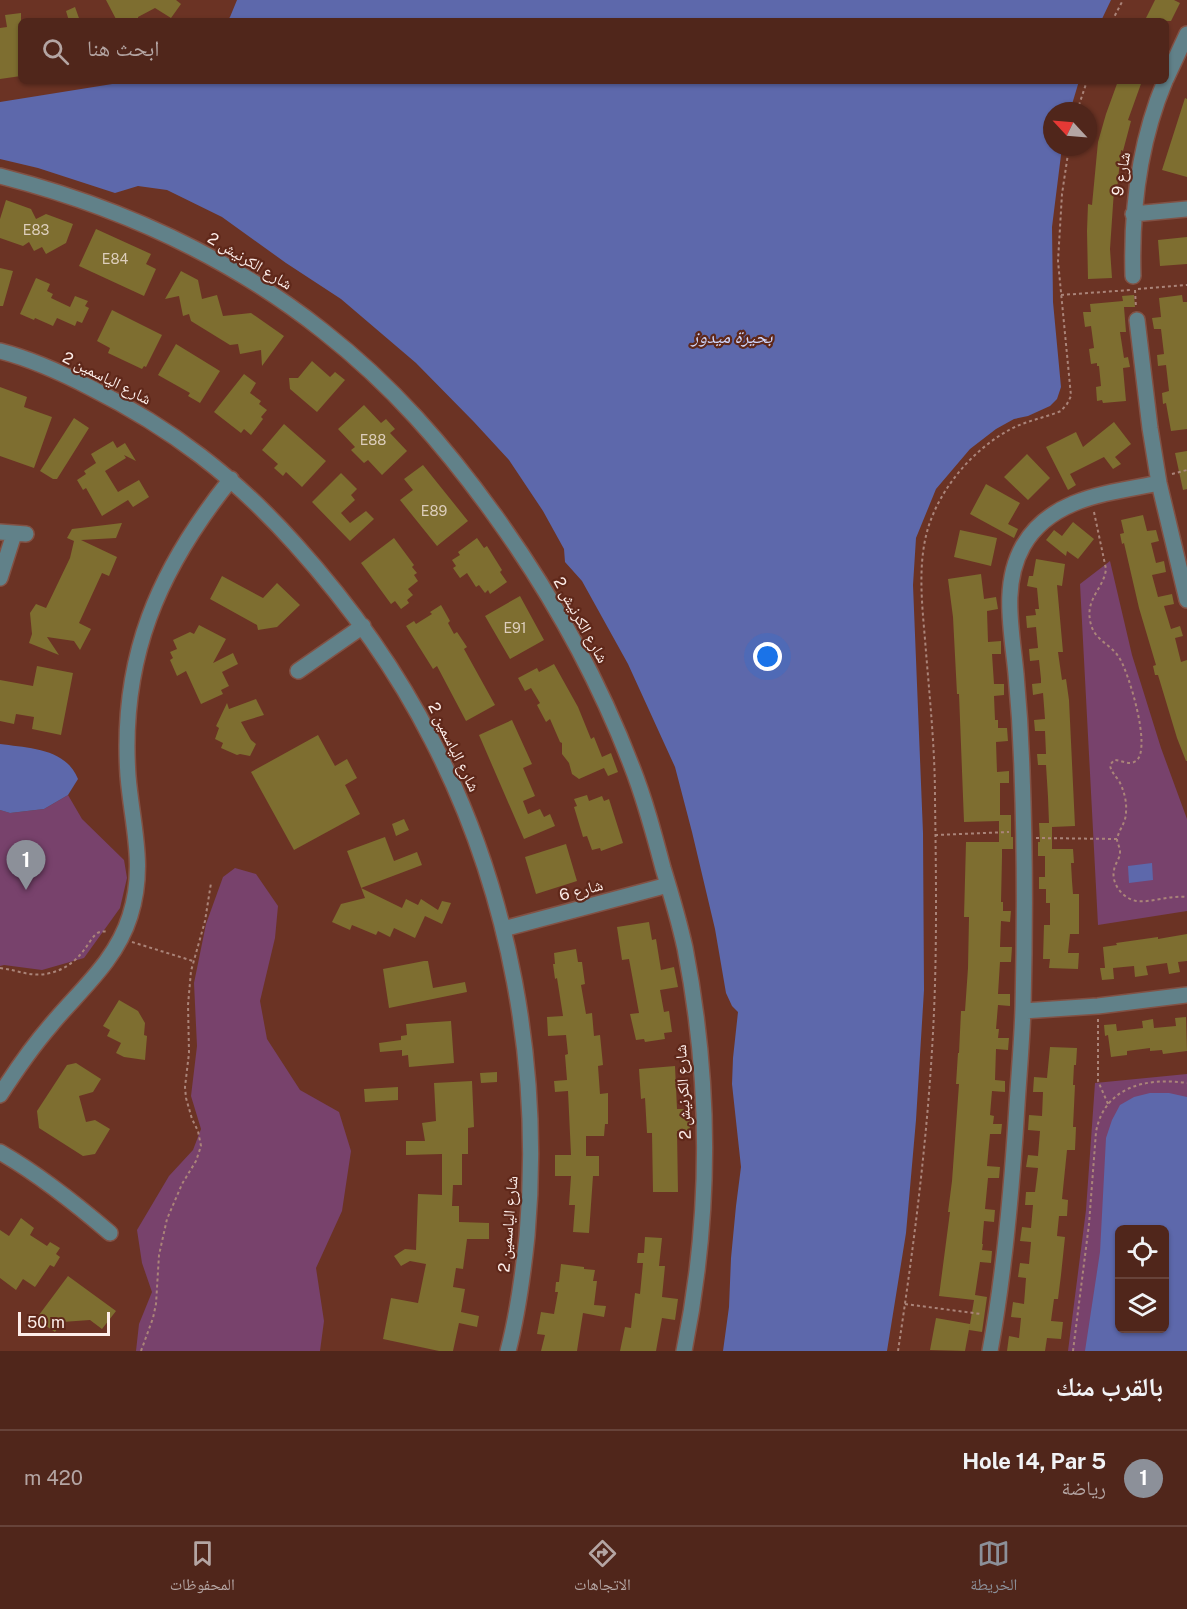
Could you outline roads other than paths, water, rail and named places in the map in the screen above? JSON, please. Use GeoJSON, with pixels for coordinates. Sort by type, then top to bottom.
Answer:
{"type":"FeatureCollection","features":[{"type":"Feature","properties":{"kind":"street","name":"شارع 9"},"geometry":{"type":"LineString","coordinates":[[1169,73],[1187,34]]}},
{"type":"Feature","properties":{"kind":"street","name":"شارع 9"},"geometry":{"type":"LineString","coordinates":[[1134,283],[1133,214],[1139,171],[1148,130],[1165,84]]}},
{"type":"Feature","properties":{"kind":"street","name":"شارع الكرنيش 2"},"geometry":{"type":"LineString","coordinates":[[0,176],[115,212],[200,251],[242,275],[306,319],[359,361],[395,393],[481,496],[532,570],[572,637],[598,687],[633,769],[647,811],[684,946],[695,1009],[702,1071],[705,1134],[704,1198],[690,1325],[684,1351]]}},
{"type":"Feature","properties":{"kind":"street"},"geometry":{"type":"LineString","coordinates":[[1133,214],[1187,209]]}},
{"type":"Feature","properties":{"kind":"street"},"geometry":{"type":"LineString","coordinates":[[1137,320],[1159,483],[1187,600]]}},
{"type":"Feature","properties":{"kind":"street","name":"شارع الياسمين 2"},"geometry":{"type":"LineString","coordinates":[[0,351],[70,377],[126,406],[181,440],[231,479],[286,533],[363,626],[400,682],[433,741],[461,801],[485,864],[503,929],[517,996],[527,1064],[531,1132],[530,1201],[523,1269],[508,1351]]}},
{"type":"Feature","properties":{"kind":"street"},"geometry":{"type":"LineString","coordinates":[[0,1095],[51,1025],[111,957],[122,938],[136,895],[138,868],[127,755],[128,714],[143,633],[172,564],[196,525],[231,479]]}},
{"type":"Feature","properties":{"kind":"street"},"geometry":{"type":"LineString","coordinates":[[990,1351],[1009,1210],[1023,1011],[1024,835],[1018,703],[1009,605],[1010,584],[1015,563],[1024,544],[1037,527],[1053,514],[1071,503],[1091,497],[1159,483]]}},
{"type":"Feature","properties":{"kind":"street"},"geometry":{"type":"LineString","coordinates":[[0,578],[13,533]]}},
{"type":"Feature","properties":{"kind":"street"},"geometry":{"type":"LineString","coordinates":[[298,671],[363,626]]}},
{"type":"Feature","properties":{"kind":"street","name":"شارع 6"},"geometry":{"type":"LineString","coordinates":[[503,929],[668,885]]}},
{"type":"Feature","properties":{"kind":"street"},"geometry":{"type":"LineString","coordinates":[[1023,1011],[1187,995]]}},
{"type":"Feature","properties":{"kind":"street"},"geometry":{"type":"LineString","coordinates":[[0,1152],[23,1165],[68,1197],[110,1233]]}},
{"type":"Feature","properties":{"kind":"water"},"geometry":{"type":"Polygon","coordinates":[[[237,0],[1111,0],[1102,18],[230,17],[237,0]]]}},
{"type":"Feature","properties":{"kind":"water","name":"بحيرة ميدوز"},"geometry":{"type":"Polygon","coordinates":[[[112,84],[1078,84],[1073,102],[1043,102],[1043,156],[1061,156],[1052,227],[1053,302],[1061,387],[1057,399],[1050,406],[1028,416],[1014,419],[996,429],[970,449],[936,489],[916,538],[913,585],[923,833],[924,990],[906,1233],[887,1351],[723,1351],[741,1167],[732,1084],[738,1012],[732,1006],[726,993],[715,929],[675,767],[628,664],[582,581],[565,562],[564,549],[543,511],[509,460],[416,363],[341,299],[222,217],[167,190],[138,186],[115,193],[38,168],[0,159],[0,102],[112,84]]]}},
{"type":"Feature","properties":{"kind":"water"},"geometry":{"type":"Polygon","coordinates":[[[0,744],[45,751],[55,755],[65,761],[78,779],[68,795],[44,809],[10,813],[0,810],[0,744]]]}},
{"type":"Feature","properties":{"kind":"water"},"geometry":{"type":"Polygon","coordinates":[[[1152,863],[1153,880],[1129,883],[1128,866],[1152,863]]]}},
{"type":"Feature","properties":{"kind":"water"},"geometry":{"type":"Polygon","coordinates":[[[1150,1093],[1169,1093],[1187,1097],[1187,1351],[1085,1351],[1100,1252],[1106,1138],[1120,1105],[1134,1097],[1150,1093]]]}},
{"type":"Feature","properties":{"kind":"place","name":"Hole 14, Par 5"},"geometry":{"type":"Point","coordinates":[26,890]}}]}
